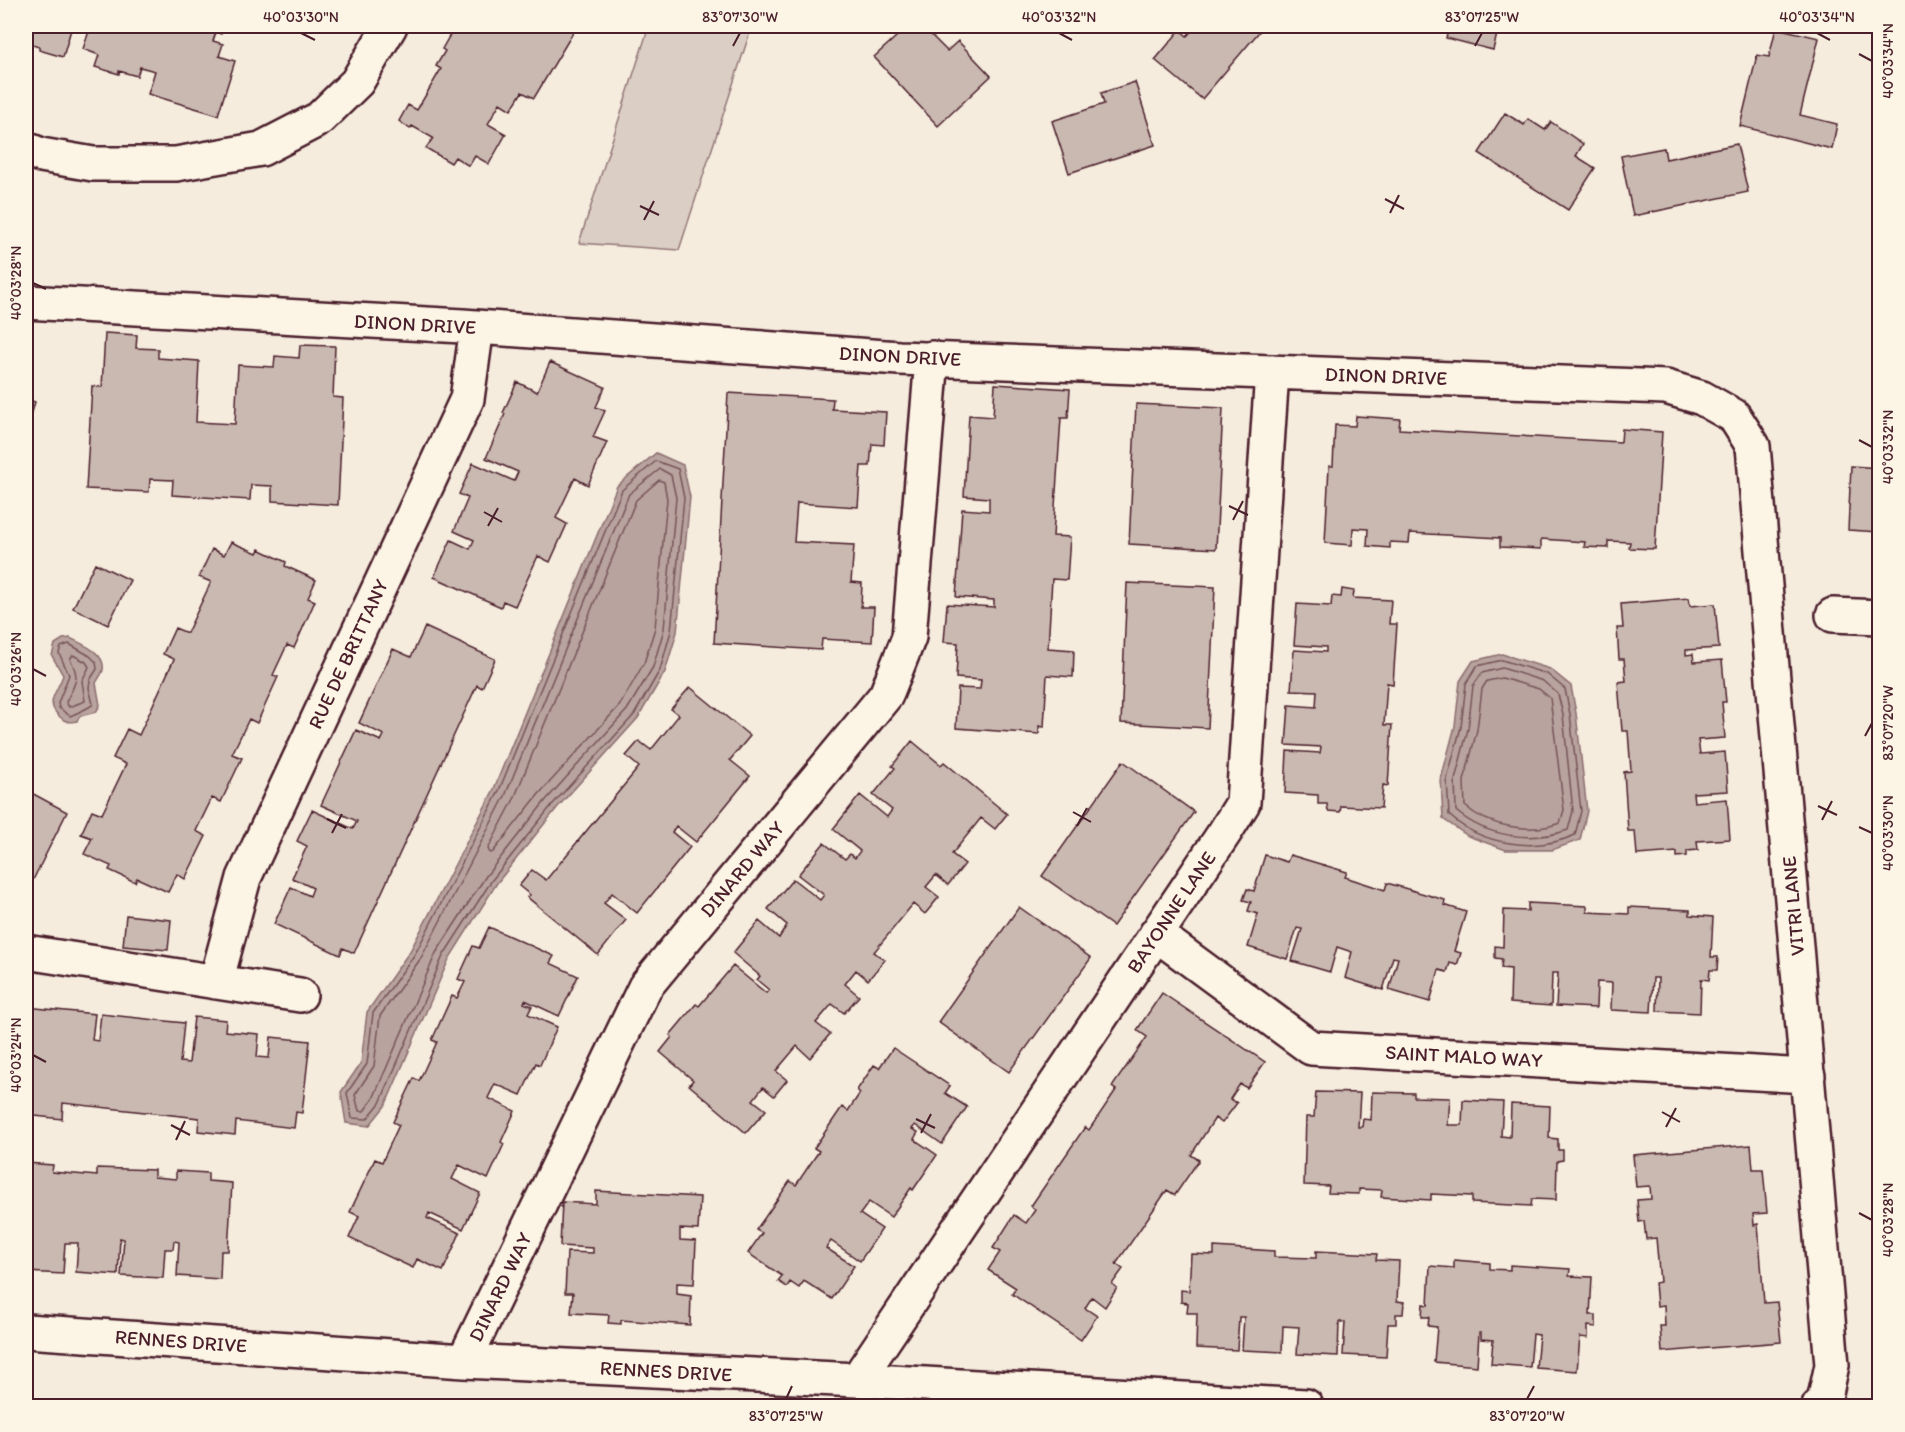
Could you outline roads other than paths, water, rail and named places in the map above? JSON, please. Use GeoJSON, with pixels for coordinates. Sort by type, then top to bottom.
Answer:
{"type":"FeatureCollection","features":[{"type":"Feature","properties":{"kind":"street"},"geometry":{"type":"LineString","coordinates":[[26,149],[41,155],[93,164],[176,164],[261,148],[319,119],[357,82],[390,26]]}},
{"type":"Feature","properties":{"kind":"street","name":"DINON DRIVE"},"geometry":{"type":"LineString","coordinates":[[26,302],[477,327],[887,357],[1666,387],[1702,398],[1734,416],[1753,446]]}},
{"type":"Feature","properties":{"kind":"street","name":"RUE DE BRITTANY"},"geometry":{"type":"LineString","coordinates":[[216,982],[244,878],[467,399],[477,327]]}},
{"type":"Feature","properties":{"kind":"street","name":"DINARD WAY"},"geometry":{"type":"LineString","coordinates":[[464,1361],[645,987],[886,695],[909,637],[932,358]]}},
{"type":"Feature","properties":{"kind":"street","name":"BAYONNE LANE"},"geometry":{"type":"LineString","coordinates":[[857,1380],[1226,832],[1243,802],[1272,372]]}},
{"type":"Feature","properties":{"kind":"street","name":"VITRI LANE"},"geometry":{"type":"LineString","coordinates":[[1753,446],[1832,1365],[1824,1402],[1819,1407]]}},
{"type":"Feature","properties":{"kind":"street"},"geometry":{"type":"LineString","coordinates":[[1833,615],[1880,617]]}},
{"type":"Feature","properties":{"kind":"street","name":"SAINT MALO WAY"},"geometry":{"type":"LineString","coordinates":[[1156,934],[1311,1047],[1808,1076]]}},
{"type":"Feature","properties":{"kind":"street"},"geometry":{"type":"LineString","coordinates":[[26,952],[300,995]]}},
{"type":"Feature","properties":{"kind":"street","name":"RENNES DRIVE"},"geometry":{"type":"LineString","coordinates":[[26,1330],[464,1361],[857,1380],[1306,1407]]}},
{"type":"Feature","properties":{"kind":"water"},"geometry":{"type":"Polygon","coordinates":[[[656,453],[683,465],[690,497],[677,632],[665,672],[638,718],[557,808],[497,883],[449,959],[385,1106],[369,1126],[346,1123],[341,1092],[361,1063],[367,1012],[410,951],[493,791],[617,486],[656,453]]]}},
{"type":"Feature","properties":{"kind":"water"},"geometry":{"type":"Polygon","coordinates":[[[70,638],[97,654],[103,664],[103,670],[96,683],[100,705],[96,712],[80,716],[77,721],[70,722],[62,719],[53,706],[53,697],[63,675],[52,656],[55,644],[70,638]]]}},
{"type":"Feature","properties":{"kind":"water"},"geometry":{"type":"Polygon","coordinates":[[[1502,654],[1550,669],[1571,686],[1587,811],[1580,840],[1552,850],[1506,850],[1468,836],[1443,819],[1441,779],[1455,726],[1460,681],[1473,661],[1502,654]]]}}]}
